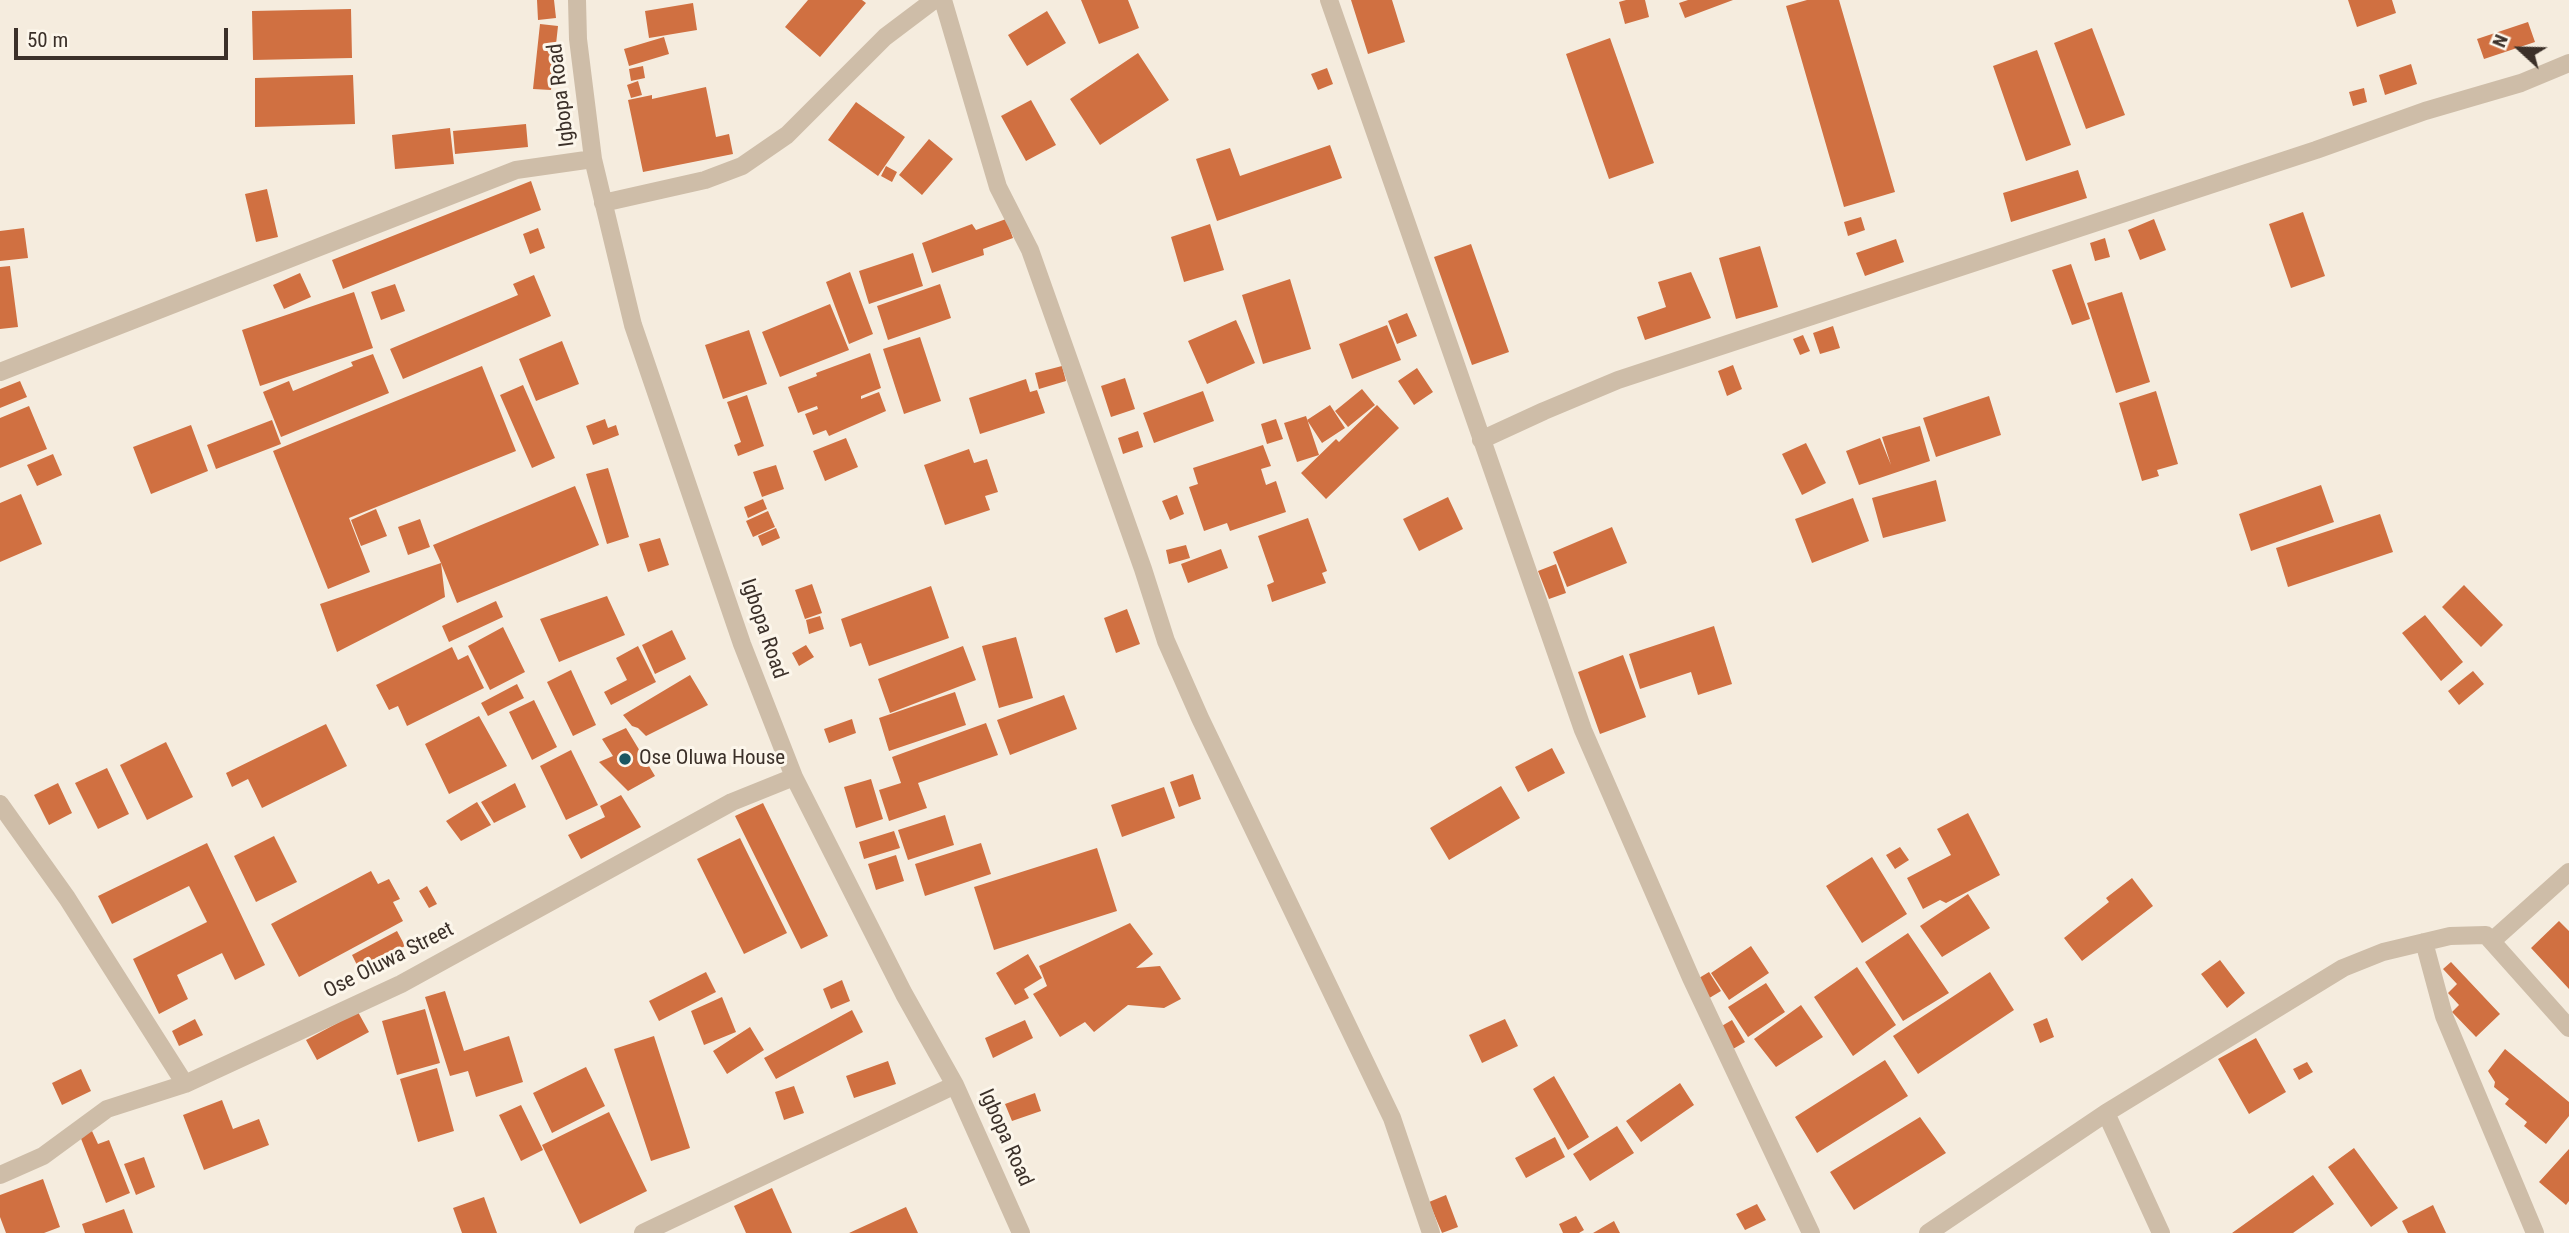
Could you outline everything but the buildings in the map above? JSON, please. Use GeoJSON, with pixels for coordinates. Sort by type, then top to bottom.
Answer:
{"type":"FeatureCollection","features":[{"type":"Feature","properties":{"kind":"street","name":"Igbopa Road"},"geometry":{"type":"LineString","coordinates":[[577,0],[578,40],[593,159],[633,325],[742,644],[794,777],[898,982],[956,1084],[1021,1233]]}},
{"type":"Feature","properties":{"kind":"street"},"geometry":{"type":"LineString","coordinates":[[603,203],[705,180],[742,166],[787,135],[885,37],[934,0]]}},
{"type":"Feature","properties":{"kind":"street"},"geometry":{"type":"LineString","coordinates":[[943,0],[998,187],[1030,250],[1166,641],[1200,718],[1392,1118],[1431,1233]]}},
{"type":"Feature","properties":{"kind":"street"},"geometry":{"type":"LineString","coordinates":[[1329,0],[1583,730],[1691,978],[1811,1233]]}},
{"type":"Feature","properties":{"kind":"street"},"geometry":{"type":"LineString","coordinates":[[1481,440],[1618,380],[2316,150],[2425,111],[2521,83],[2569,63]]}},
{"type":"Feature","properties":{"kind":"street"},"geometry":{"type":"LineString","coordinates":[[0,372],[516,170],[593,159]]}},
{"type":"Feature","properties":{"kind":"street","name":"Ose Oluwa Street"},"geometry":{"type":"LineString","coordinates":[[0,1175],[43,1156],[107,1109],[185,1084],[401,984],[732,802],[794,777]]}},
{"type":"Feature","properties":{"kind":"street"},"geometry":{"type":"LineString","coordinates":[[0,804],[67,898],[185,1084]]}},
{"type":"Feature","properties":{"kind":"street"},"geometry":{"type":"LineString","coordinates":[[2493,940],[2569,872]]}},
{"type":"Feature","properties":{"kind":"street"},"geometry":{"type":"LineString","coordinates":[[1928,1233],[2106,1113],[2343,968],[2384,952],[2469,934],[2486,935],[2569,1028]]}},
{"type":"Feature","properties":{"kind":"street"},"geometry":{"type":"LineString","coordinates":[[2424,942],[2445,1016],[2535,1233]]}},
{"type":"Feature","properties":{"kind":"street"},"geometry":{"type":"LineString","coordinates":[[643,1233],[956,1084]]}},
{"type":"Feature","properties":{"kind":"street"},"geometry":{"type":"LineString","coordinates":[[2106,1113],[2161,1233]]}},
{"type":"Feature","properties":{"kind":"place","name":"Ose Oluwa House"},"geometry":{"type":"Point","coordinates":[625,759]}}]}
